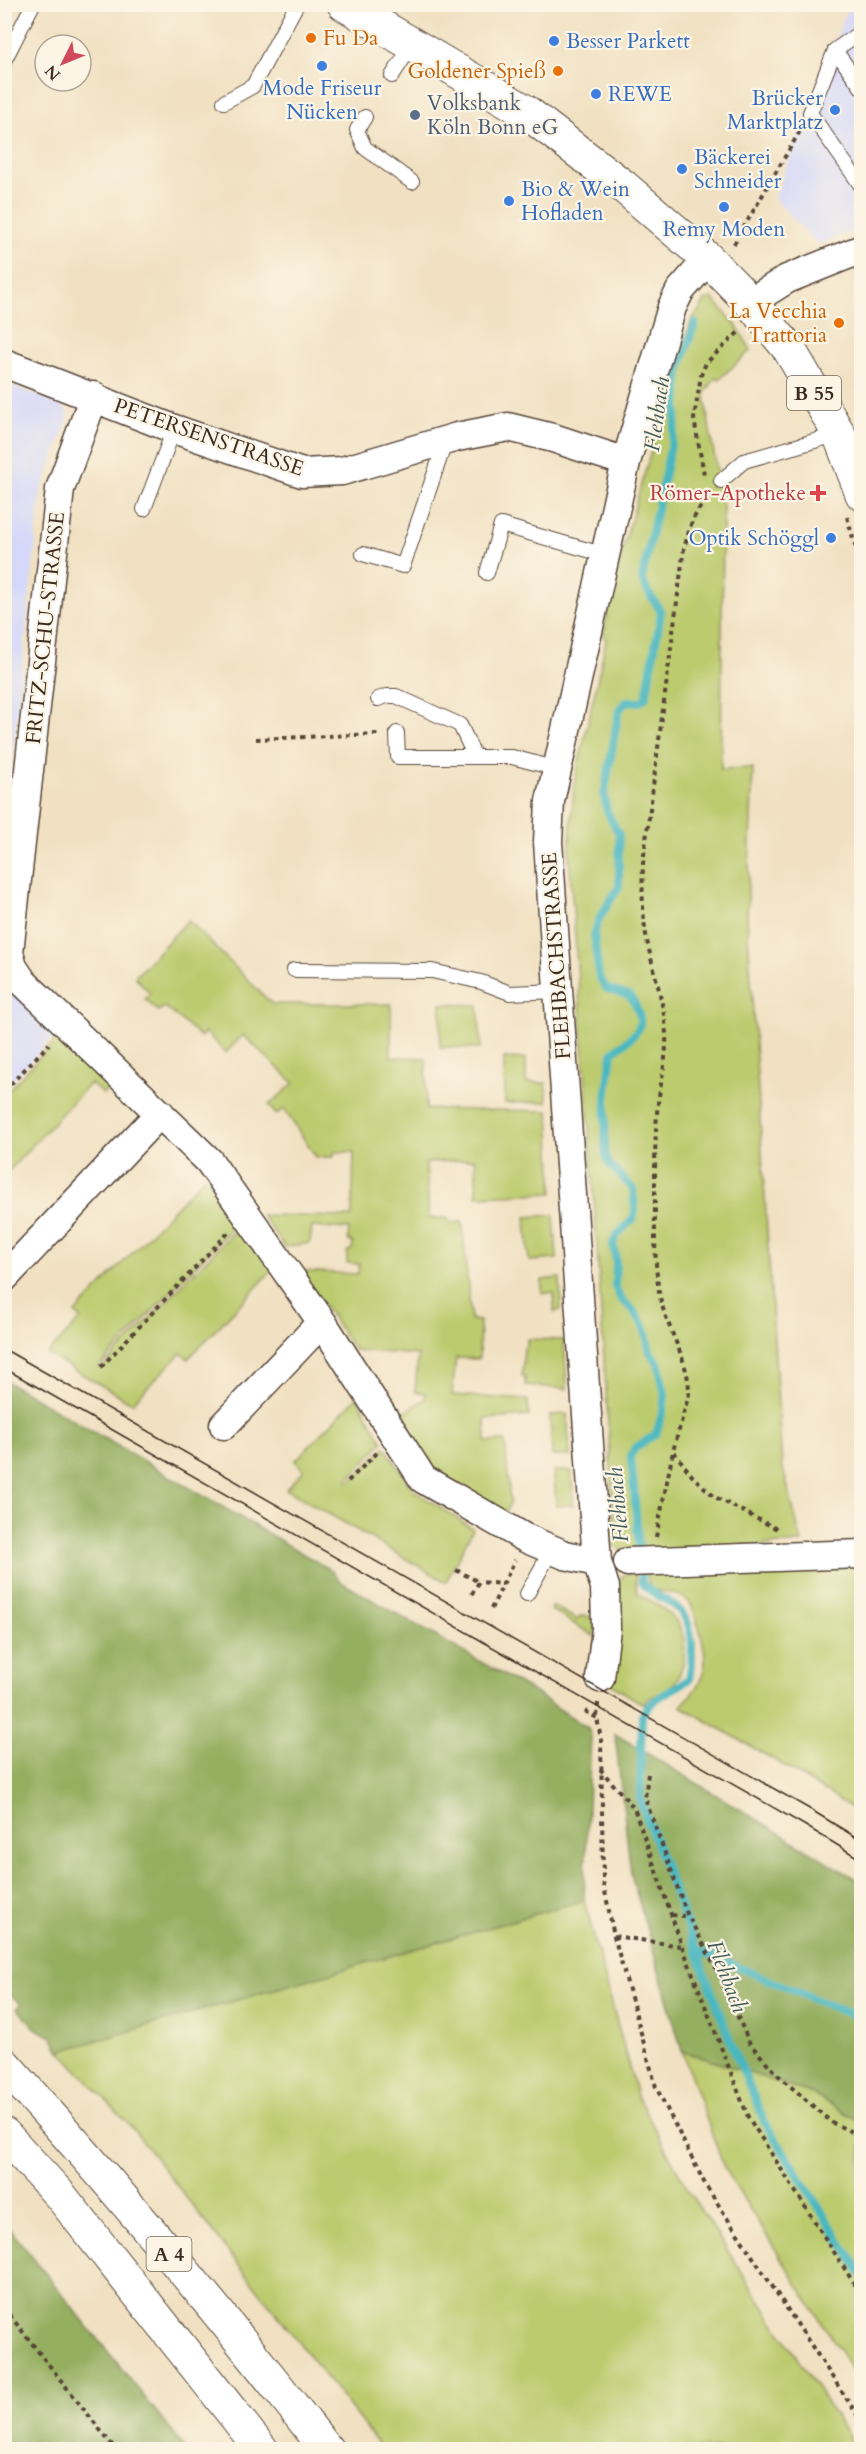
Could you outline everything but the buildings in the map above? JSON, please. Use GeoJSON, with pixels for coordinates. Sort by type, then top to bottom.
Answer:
{"type":"FeatureCollection","features":[{"type":"Feature","properties":{"kind":"main road","name":"B 55"},"geometry":{"type":"LineString","coordinates":[[344,4],[525,111],[623,186],[720,253],[745,317],[789,349],[839,434],[861,494]]}},
{"type":"Feature","properties":{"kind":"main road","name":"A 4"},"geometry":{"type":"LineString","coordinates":[[4,2064],[102,2172],[261,2365],[327,2450]]}},
{"type":"Feature","properties":{"kind":"main road","name":"A 4"},"geometry":{"type":"LineString","coordinates":[[4,2134],[60,2196],[262,2450]]}},
{"type":"Feature","properties":{"kind":"street"},"geometry":{"type":"LineString","coordinates":[[745,317],[787,279],[861,249]]}},
{"type":"Feature","properties":{"kind":"street","name":"FLEHBACHSTRASSE"},"geometry":{"type":"LineString","coordinates":[[600,1678],[606,1629],[605,1587],[597,1562],[548,842],[550,801],[626,462],[672,307],[680,291],[720,253]]}},
{"type":"Feature","properties":{"kind":"street","name":"PETERSENSTRASSE"},"geometry":{"type":"LineString","coordinates":[[4,363],[94,396],[174,429],[302,473],[342,471],[446,440],[508,427],[553,438],[626,462]]}},
{"type":"Feature","properties":{"kind":"street","name":"FRITZ-SCHU-STRASSE"},"geometry":{"type":"LineString","coordinates":[[8,960],[60,489],[94,396]]}},
{"type":"Feature","properties":{"kind":"street"},"geometry":{"type":"LineString","coordinates":[[8,960],[23,982],[209,1161],[322,1322],[417,1472],[429,1484],[525,1538],[565,1555],[597,1562]]}},
{"type":"Feature","properties":{"kind":"street"},"geometry":{"type":"LineString","coordinates":[[4,1278],[160,1113]]}},
{"type":"Feature","properties":{"kind":"street"},"geometry":{"type":"LineString","coordinates":[[224,1425],[322,1322]]}},
{"type":"Feature","properties":{"kind":"street"},"geometry":{"type":"LineString","coordinates":[[637,1562],[782,1555],[861,1554]]}},
{"type":"Feature","properties":{"kind":"lane"},"geometry":{"type":"LineString","coordinates":[[4,61],[33,4]]}},
{"type":"Feature","properties":{"kind":"lane"},"geometry":{"type":"LineString","coordinates":[[224,102],[253,86],[297,4]]}},
{"type":"Feature","properties":{"kind":"lane"},"geometry":{"type":"LineString","coordinates":[[861,31],[835,50],[810,112],[861,187]]}},
{"type":"Feature","properties":{"kind":"lane"},"geometry":{"type":"LineString","coordinates":[[392,76],[412,45]]}},
{"type":"Feature","properties":{"kind":"lane"},"geometry":{"type":"LineString","coordinates":[[835,50],[861,88]]}},
{"type":"Feature","properties":{"kind":"lane"},"geometry":{"type":"LineString","coordinates":[[365,117],[357,130],[365,148],[412,182]]}},
{"type":"Feature","properties":{"kind":"lane"},"geometry":{"type":"LineString","coordinates":[[144,509],[174,429]]}},
{"type":"Feature","properties":{"kind":"lane"},"geometry":{"type":"LineString","coordinates":[[721,481],[744,461],[839,434]]}},
{"type":"Feature","properties":{"kind":"lane"},"geometry":{"type":"LineString","coordinates":[[363,554],[403,566],[446,440]]}},
{"type":"Feature","properties":{"kind":"lane"},"geometry":{"type":"LineString","coordinates":[[486,573],[501,525],[605,555]]}},
{"type":"Feature","properties":{"kind":"lane"},"geometry":{"type":"LineString","coordinates":[[378,699],[396,696],[460,725],[475,757]]}},
{"type":"Feature","properties":{"kind":"lane"},"geometry":{"type":"LineString","coordinates":[[397,733],[399,757],[512,757],[558,769]]}},
{"type":"Feature","properties":{"kind":"lane"},"geometry":{"type":"LineString","coordinates":[[294,970],[432,971],[481,982],[510,993],[558,991]]}},
{"type":"Feature","properties":{"kind":"lane"},"geometry":{"type":"LineString","coordinates":[[527,1594],[552,1549]]}},
{"type":"Feature","properties":{"kind":"path"},"geometry":{"type":"LineString","coordinates":[[720,253],[810,112]]}},
{"type":"Feature","properties":{"kind":"path"},"geometry":{"type":"LineString","coordinates":[[706,479],[694,419],[700,375],[706,363],[745,317]]}},
{"type":"Feature","properties":{"kind":"path"},"geometry":{"type":"LineString","coordinates":[[657,1530],[673,1451],[686,1408],[690,1385],[682,1359],[664,1318],[658,1284],[655,1235],[655,1157],[658,1102],[665,1062],[666,1033],[647,941],[642,884],[646,832],[683,558],[692,521],[700,504]]}},
{"type":"Feature","properties":{"kind":"path"},"geometry":{"type":"LineString","coordinates":[[255,739],[397,733]]}},
{"type":"Feature","properties":{"kind":"path"},"geometry":{"type":"LineString","coordinates":[[4,1091],[68,1024]]}},
{"type":"Feature","properties":{"kind":"path"},"geometry":{"type":"LineString","coordinates":[[100,1367],[248,1214]]}},
{"type":"Feature","properties":{"kind":"path"},"geometry":{"type":"LineString","coordinates":[[348,1481],[394,1435]]}},
{"type":"Feature","properties":{"kind":"path"},"geometry":{"type":"LineString","coordinates":[[673,1451],[693,1477],[715,1497],[782,1532],[782,1555]]}},
{"type":"Feature","properties":{"kind":"path"},"geometry":{"type":"LineString","coordinates":[[491,1609],[525,1538]]}},
{"type":"Feature","properties":{"kind":"path"},"geometry":{"type":"LineString","coordinates":[[456,1570],[479,1582],[503,1584]]}},
{"type":"Feature","properties":{"kind":"path"},"geometry":{"type":"LineString","coordinates":[[472,1594],[479,1582]]}},
{"type":"Feature","properties":{"kind":"path"},"geometry":{"type":"LineString","coordinates":[[585,1711],[597,1718],[601,1739],[599,1768],[603,1881],[614,1936],[656,2087],[706,2186],[861,2422]]}},
{"type":"Feature","properties":{"kind":"path"},"geometry":{"type":"LineString","coordinates":[[599,1768],[634,1808],[682,1946],[748,2117],[861,2296]]}},
{"type":"Feature","properties":{"kind":"path"},"geometry":{"type":"LineString","coordinates":[[648,1774],[645,1798],[687,1914],[750,2044],[779,2076],[831,2122],[861,2137]]}},
{"type":"Feature","properties":{"kind":"path"},"geometry":{"type":"LineString","coordinates":[[672,1915],[684,1916]]}},
{"type":"Feature","properties":{"kind":"path"},"geometry":{"type":"LineString","coordinates":[[614,1936],[682,1946]]}},
{"type":"Feature","properties":{"kind":"path"},"geometry":{"type":"LineString","coordinates":[[4,2308],[116,2450]]}},
{"type":"Feature","properties":{"kind":"shaded area","name":"Brücker Marktplatz"},"geometry":{"type":"Polygon","coordinates":[[[849,5],[861,23],[861,228],[818,244],[774,198],[849,5]]]}},
{"type":"Feature","properties":{"kind":"shaded area"},"geometry":{"type":"Polygon","coordinates":[[[5,383],[58,403],[67,411],[68,419],[41,491],[5,825],[5,383]]]}},
{"type":"Feature","properties":{"kind":"shaded area"},"geometry":{"type":"Polygon","coordinates":[[[4,980],[58,1032],[5,1088],[4,1088],[4,980]]]}},
{"type":"Feature","properties":{"kind":"green space"},"geometry":{"type":"Polygon","coordinates":[[[712,298],[736,325],[751,350],[719,379],[716,377],[705,393],[723,507],[721,769],[753,768],[747,918],[782,1465],[802,1543],[623,1552],[613,1544],[606,1524],[614,1518],[569,854],[574,785],[606,641],[603,633],[620,558],[691,321],[706,300],[712,298]]]}},
{"type":"Feature","properties":{"kind":"green space"},"geometry":{"type":"Polygon","coordinates":[[[188,920],[272,1004],[391,1004],[391,1057],[426,1058],[426,1109],[549,1111],[553,1193],[477,1196],[475,1159],[426,1163],[429,1218],[448,1218],[449,1223],[462,1222],[471,1320],[480,1321],[479,1359],[456,1358],[452,1395],[528,1400],[529,1416],[485,1419],[486,1442],[505,1441],[510,1502],[505,1514],[430,1469],[396,1417],[425,1399],[425,1393],[415,1392],[418,1355],[354,1350],[301,1271],[358,1274],[359,1264],[347,1263],[347,1252],[352,1249],[353,1243],[348,1240],[349,1229],[312,1227],[310,1243],[285,1247],[261,1215],[352,1217],[354,1152],[334,1152],[334,1157],[316,1157],[284,1109],[276,1115],[269,1105],[294,1083],[243,1035],[226,1053],[205,1032],[201,1037],[165,1007],[158,1011],[145,999],[150,993],[135,977],[188,920]]]}},
{"type":"Feature","properties":{"kind":"green space"},"geometry":{"type":"Polygon","coordinates":[[[441,1004],[478,1005],[481,1048],[440,1047],[441,1004]]]}},
{"type":"Feature","properties":{"kind":"green space"},"geometry":{"type":"Polygon","coordinates":[[[61,1034],[113,1084],[103,1094],[90,1083],[5,1175],[5,1094],[61,1034]]]}},
{"type":"Feature","properties":{"kind":"green space"},"geometry":{"type":"Polygon","coordinates":[[[504,1058],[526,1059],[526,1083],[546,1083],[547,1102],[505,1103],[504,1058]]]}},
{"type":"Feature","properties":{"kind":"green space"},"geometry":{"type":"Polygon","coordinates":[[[205,1176],[238,1221],[99,1367],[102,1368],[240,1225],[272,1271],[188,1359],[181,1353],[132,1403],[47,1354],[81,1319],[75,1313],[205,1176]]]}},
{"type":"Feature","properties":{"kind":"green space"},"geometry":{"type":"Polygon","coordinates":[[[554,1215],[557,1259],[529,1261],[526,1217],[554,1215]]]}},
{"type":"Feature","properties":{"kind":"green space"},"geometry":{"type":"Polygon","coordinates":[[[560,1278],[561,1310],[554,1312],[554,1293],[542,1293],[542,1280],[560,1278]]]}},
{"type":"Feature","properties":{"kind":"green space"},"geometry":{"type":"Polygon","coordinates":[[[527,1339],[564,1340],[567,1389],[525,1385],[525,1377],[522,1376],[527,1339]]]}},
{"type":"Feature","properties":{"kind":"green space"},"geometry":{"type":"Polygon","coordinates":[[[4,1380],[331,1570],[341,1582],[535,1693],[588,1728],[591,1736],[584,1900],[60,2051],[52,2037],[35,2028],[17,2008],[21,2004],[5,1990],[4,1380]]]}},
{"type":"Feature","properties":{"kind":"green space"},"geometry":{"type":"Polygon","coordinates":[[[357,1397],[383,1442],[347,1480],[350,1482],[385,1447],[413,1490],[473,1529],[446,1582],[286,1489],[304,1470],[295,1461],[357,1397]]]}},
{"type":"Feature","properties":{"kind":"green space"},"geometry":{"type":"Polygon","coordinates":[[[567,1414],[570,1456],[552,1456],[550,1415],[567,1414]]]}},
{"type":"Feature","properties":{"kind":"green space"},"geometry":{"type":"Polygon","coordinates":[[[554,1471],[572,1471],[573,1505],[556,1506],[554,1471]]]}},
{"type":"Feature","properties":{"kind":"green space"},"geometry":{"type":"Polygon","coordinates":[[[861,1562],[861,1814],[778,1762],[681,1706],[697,1687],[704,1669],[702,1638],[690,1603],[677,1595],[650,1589],[646,1571],[861,1562]]]}},
{"type":"Feature","properties":{"kind":"green space"},"geometry":{"type":"Polygon","coordinates":[[[635,1572],[637,1593],[670,1614],[678,1624],[684,1640],[684,1658],[679,1676],[666,1690],[647,1699],[644,1705],[612,1685],[617,1584],[623,1575],[635,1572]]]}},
{"type":"Feature","properties":{"kind":"green space"},"geometry":{"type":"Polygon","coordinates":[[[553,1606],[578,1620],[581,1616],[597,1617],[594,1636],[551,1610],[553,1606]]]}},
{"type":"Feature","properties":{"kind":"green space"},"geometry":{"type":"Polygon","coordinates":[[[615,1734],[861,1882],[861,2122],[811,2093],[682,2051],[631,1874],[615,1734]]]}},
{"type":"Feature","properties":{"kind":"green space"},"geometry":{"type":"Polygon","coordinates":[[[584,1900],[637,2096],[691,2195],[857,2449],[382,2449],[132,2128],[60,2051],[584,1900]]]}},
{"type":"Feature","properties":{"kind":"green space"},"geometry":{"type":"Polygon","coordinates":[[[682,2051],[811,2093],[847,2114],[861,2090],[861,2384],[725,2170],[682,2051]]]}},
{"type":"Feature","properties":{"kind":"green space"},"geometry":{"type":"Polygon","coordinates":[[[5,2223],[186,2449],[5,2449],[5,2223]]]}},
{"type":"Feature","properties":{"kind":"waterway","name":"Flehbach"},"geometry":{"type":"LineString","coordinates":[[695,323],[679,371],[676,422],[642,578],[661,613],[646,697],[640,702],[627,701],[619,710],[604,796],[607,811],[619,835],[619,887],[600,917],[594,934],[599,977],[607,989],[630,996],[640,1016],[640,1023],[634,1035],[612,1053],[606,1099],[605,1150],[608,1163],[633,1189],[635,1211],[633,1219],[617,1235],[613,1243],[616,1261],[615,1286],[620,1298],[633,1310],[644,1326],[650,1352],[658,1363],[665,1394],[656,1434],[635,1448],[631,1455],[642,1583],[680,1611],[689,1628],[692,1649],[689,1679],[650,1704],[642,1716],[640,1800],[731,2043],[765,2123],[862,2275]]}},
{"type":"Feature","properties":{"kind":"waterway"},"geometry":{"type":"LineString","coordinates":[[697,1950],[862,2019]]}},
{"type":"Feature","properties":{"kind":"tram line"},"geometry":{"type":"LineString","coordinates":[[4,1349],[862,1841]]}},
{"type":"Feature","properties":{"kind":"tram line"},"geometry":{"type":"LineString","coordinates":[[4,1368],[862,1860]]}},
{"type":"Feature","properties":{"kind":"place","name":"Fu Da"},"geometry":{"type":"Point","coordinates":[311,38]}},
{"type":"Feature","properties":{"kind":"place","name":"Besser Parkett"},"geometry":{"type":"Point","coordinates":[554,41]}},
{"type":"Feature","properties":{"kind":"place","name":"Mode Friseur Nücken"},"geometry":{"type":"Point","coordinates":[322,66]}},
{"type":"Feature","properties":{"kind":"place","name":"Goldener Spieß"},"geometry":{"type":"Point","coordinates":[558,71]}},
{"type":"Feature","properties":{"kind":"place","name":"REWE"},"geometry":{"type":"Point","coordinates":[596,94]}},
{"type":"Feature","properties":{"kind":"place","name":"Brücker Marktplatz"},"geometry":{"type":"Point","coordinates":[835,110]}},
{"type":"Feature","properties":{"kind":"place","name":"Volksbank Köln Bonn eG"},"geometry":{"type":"Point","coordinates":[415,115]}},
{"type":"Feature","properties":{"kind":"place","name":"Bäckerei Schneider"},"geometry":{"type":"Point","coordinates":[682,169]}},
{"type":"Feature","properties":{"kind":"place","name":"Bio & Wein Hofladen"},"geometry":{"type":"Point","coordinates":[509,201]}},
{"type":"Feature","properties":{"kind":"place","name":"Remy Moden"},"geometry":{"type":"Point","coordinates":[724,207]}},
{"type":"Feature","properties":{"kind":"place","name":"La Vecchia Trattoria"},"geometry":{"type":"Point","coordinates":[839,323]}},
{"type":"Feature","properties":{"kind":"place","name":"Römer-Apotheke"},"geometry":{"type":"Point","coordinates":[818,493]}},
{"type":"Feature","properties":{"kind":"place","name":"Optik Schöggl"},"geometry":{"type":"Point","coordinates":[831,538]}}]}
